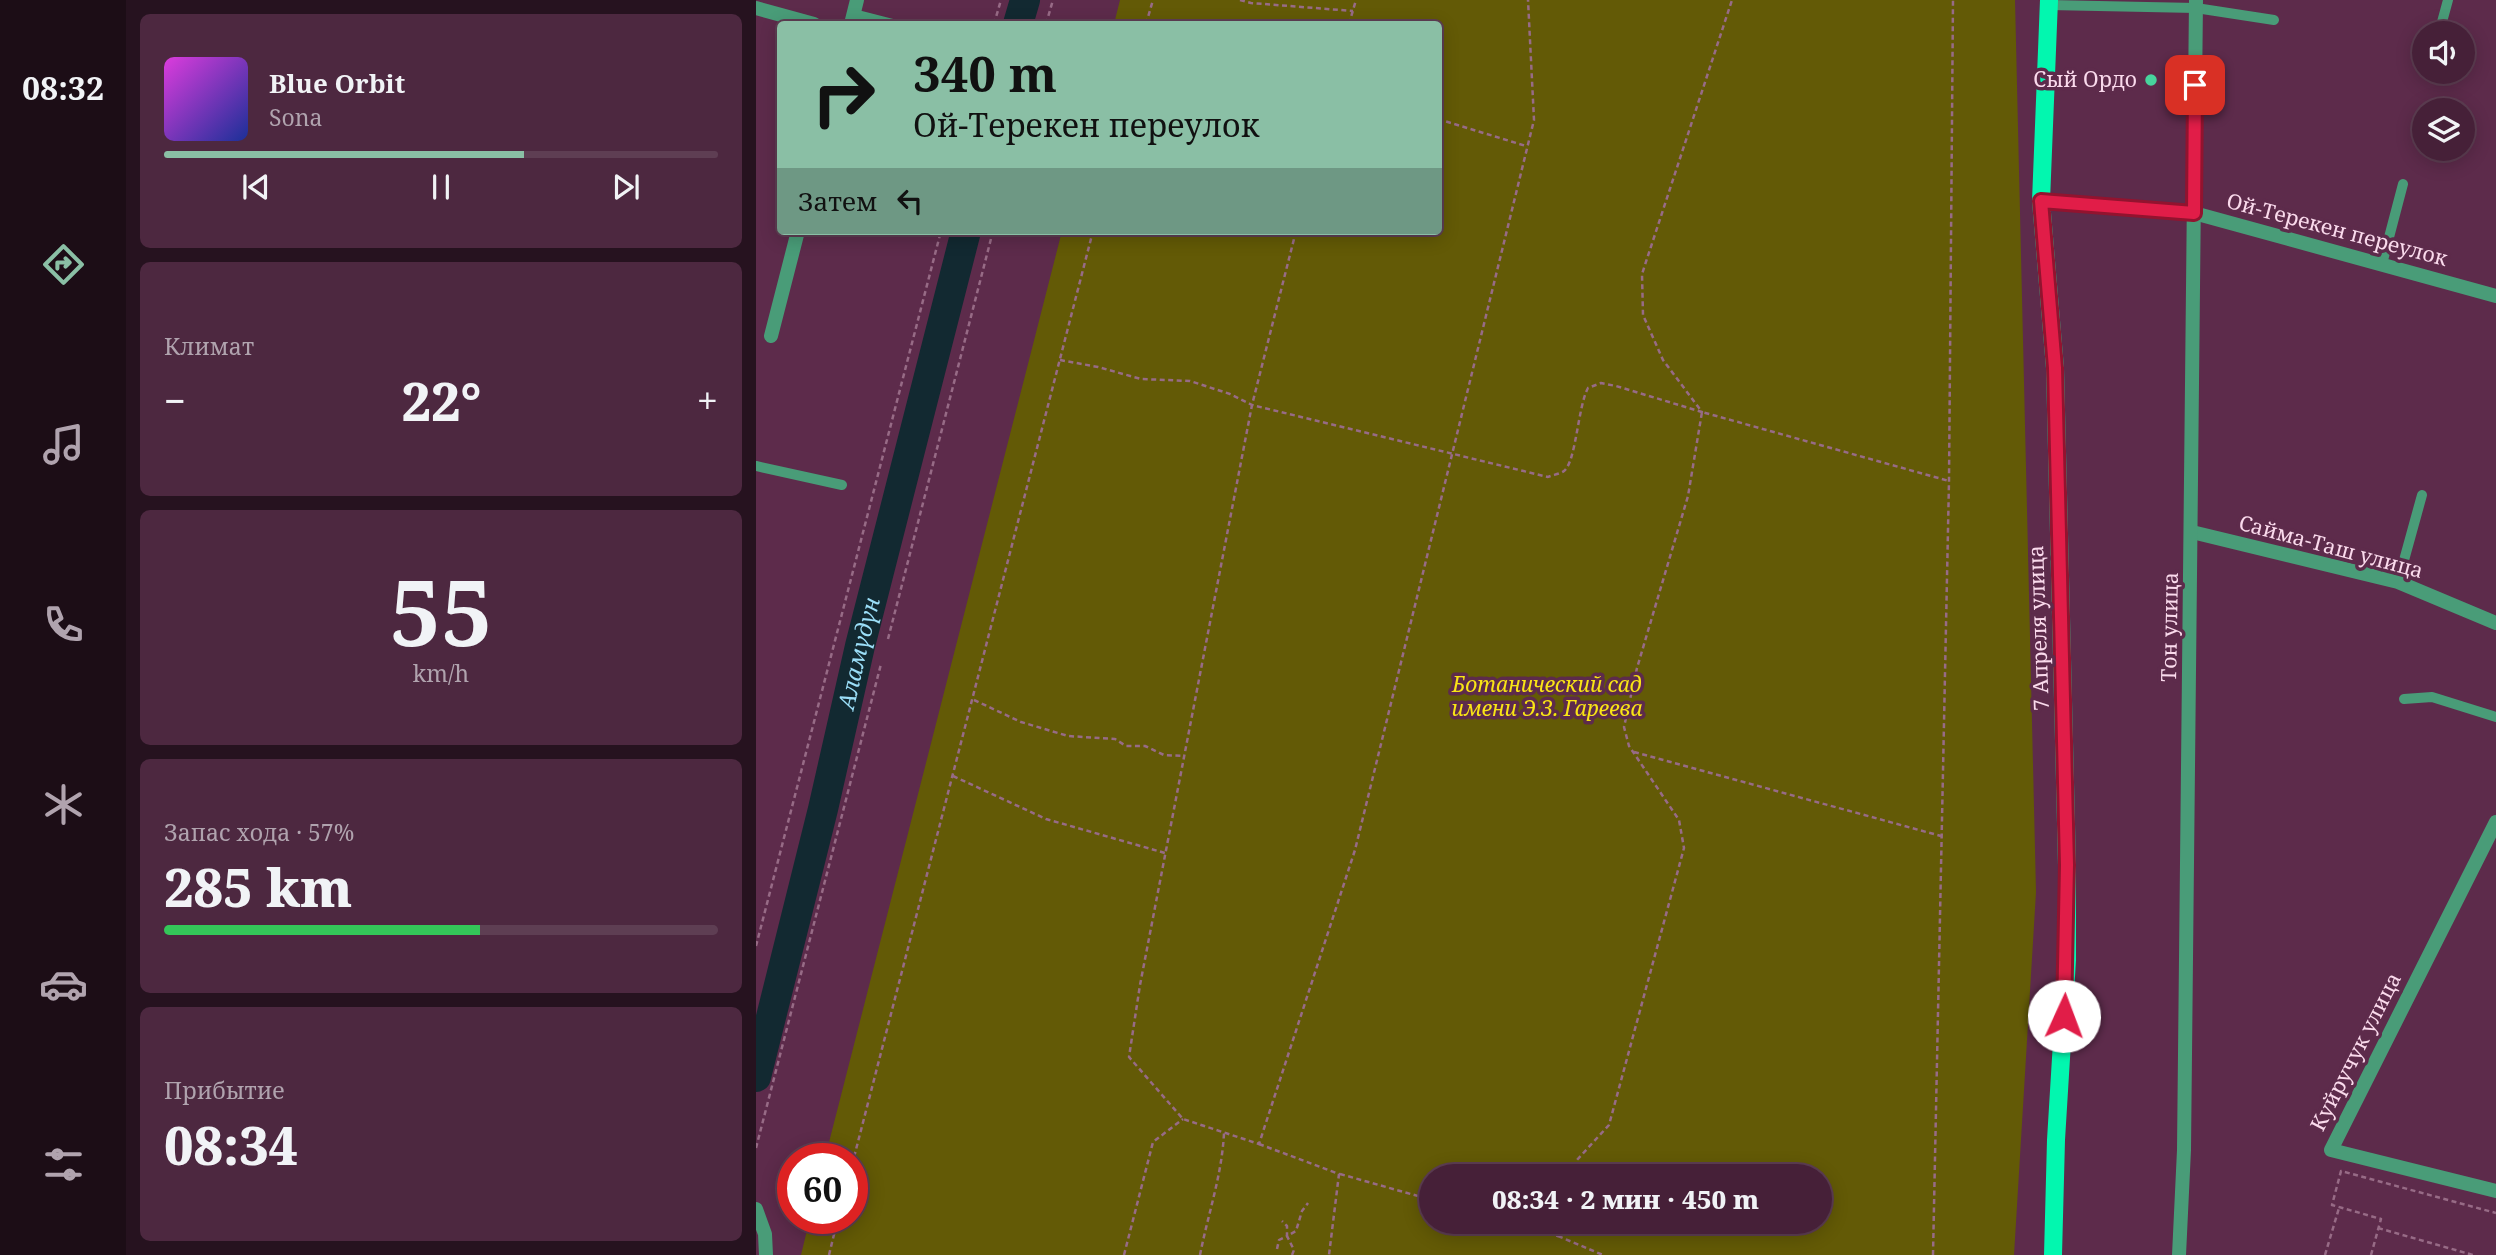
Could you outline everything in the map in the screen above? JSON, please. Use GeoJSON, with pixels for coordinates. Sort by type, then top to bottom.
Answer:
{"type":"FeatureCollection","features":[{"type":"Feature","properties":{"kind":"main road","name":"7 Апреля улица"},"geometry":{"type":"LineString","coordinates":[[2049,2],[2041,201],[2055,368],[2067,865],[2067,960],[2056,1140],[2053,1255]]}},
{"type":"Feature","properties":{"kind":"street","name":"Тон улица"},"geometry":{"type":"LineString","coordinates":[[2179,1255],[2184,1150],[2196,4]]}},
{"type":"Feature","properties":{"kind":"street"},"geometry":{"type":"LineString","coordinates":[[756,8],[803,21]]}},
{"type":"Feature","properties":{"kind":"street","name":"Ой-Терекен переулок"},"geometry":{"type":"LineString","coordinates":[[2041,201],[2194,213],[2496,296]]}},
{"type":"Feature","properties":{"kind":"street"},"geometry":{"type":"LineString","coordinates":[[771,336],[797,235]]}},
{"type":"Feature","properties":{"kind":"street","name":"Сайма-Таш улица"},"geometry":{"type":"LineString","coordinates":[[2192,532],[2398,582],[2496,623]]}},
{"type":"Feature","properties":{"kind":"street","name":"Куйручук улица"},"geometry":{"type":"LineString","coordinates":[[2496,822],[2331,1150],[2496,1191]]}},
{"type":"Feature","properties":{"kind":"street"},"geometry":{"type":"LineString","coordinates":[[756,1209],[765,1234],[766,1255]]}},
{"type":"Feature","properties":{"kind":"lane"},"geometry":{"type":"LineString","coordinates":[[2442,21],[2448,0]]}},
{"type":"Feature","properties":{"kind":"lane"},"geometry":{"type":"LineString","coordinates":[[2049,2],[2196,4],[2274,20]]}},
{"type":"Feature","properties":{"kind":"lane"},"geometry":{"type":"LineString","coordinates":[[854,13],[882,21]]}},
{"type":"Feature","properties":{"kind":"lane"},"geometry":{"type":"LineString","coordinates":[[2382,264],[2403,184]]}},
{"type":"Feature","properties":{"kind":"lane"},"geometry":{"type":"LineString","coordinates":[[756,466],[842,485]]}},
{"type":"Feature","properties":{"kind":"lane"},"geometry":{"type":"LineString","coordinates":[[2398,582],[2422,495]]}},
{"type":"Feature","properties":{"kind":"lane"},"geometry":{"type":"LineString","coordinates":[[2404,699],[2432,697],[2496,717]]}},
{"type":"Feature","properties":{"kind":"path"},"geometry":{"type":"LineString","coordinates":[[996,21],[1001,0]]}},
{"type":"Feature","properties":{"kind":"path"},"geometry":{"type":"LineString","coordinates":[[1047,21],[1052,0]]}},
{"type":"Feature","properties":{"kind":"path"},"geometry":{"type":"LineString","coordinates":[[1147,21],[1153,0]]}},
{"type":"Feature","properties":{"kind":"path"},"geometry":{"type":"LineString","coordinates":[[1240,0],[1353,11]]}},
{"type":"Feature","properties":{"kind":"path"},"geometry":{"type":"LineString","coordinates":[[1350,21],[1356,0]]}},
{"type":"Feature","properties":{"kind":"path"},"geometry":{"type":"LineString","coordinates":[[1259,1144],[1355,850],[1534,120],[1528,0]]}},
{"type":"Feature","properties":{"kind":"path"},"geometry":{"type":"LineString","coordinates":[[1575,1164],[1609,1125],[1684,848],[1679,820],[1633,752],[1623,727],[1640,656],[1688,496],[1702,412],[1663,360],[1643,315],[1642,274],[1732,0]]}},
{"type":"Feature","properties":{"kind":"path"},"geometry":{"type":"LineString","coordinates":[[1933,1255],[1949,481],[1954,0]]}},
{"type":"Feature","properties":{"kind":"path"},"geometry":{"type":"LineString","coordinates":[[1442,120],[1527,146]]}},
{"type":"Feature","properties":{"kind":"path"},"geometry":{"type":"LineString","coordinates":[[756,947],[940,235]]}},
{"type":"Feature","properties":{"kind":"path"},"geometry":{"type":"LineString","coordinates":[[888,639],[992,235]]}},
{"type":"Feature","properties":{"kind":"path"},"geometry":{"type":"LineString","coordinates":[[858,1143],[1092,235]]}},
{"type":"Feature","properties":{"kind":"path"},"geometry":{"type":"LineString","coordinates":[[1295,235],[1252,405],[1140,985],[1129,1057],[1183,1119],[1339,1174],[1419,1196]]}},
{"type":"Feature","properties":{"kind":"path"},"geometry":{"type":"LineString","coordinates":[[1060,360],[1141,379],[1190,381],[1230,394],[1252,405],[1548,477],[1563,472],[1570,463],[1582,399],[1588,388],[1601,383],[1949,481]]}},
{"type":"Feature","properties":{"kind":"path"},"geometry":{"type":"LineString","coordinates":[[756,1148],[881,664]]}},
{"type":"Feature","properties":{"kind":"path"},"geometry":{"type":"LineString","coordinates":[[972,700],[1021,722],[1068,736],[1115,739],[1126,746],[1145,746],[1164,755],[1184,756]]}},
{"type":"Feature","properties":{"kind":"path"},"geometry":{"type":"LineString","coordinates":[[1633,752],[1942,836]]}},
{"type":"Feature","properties":{"kind":"path"},"geometry":{"type":"LineString","coordinates":[[953,776],[1046,819],[1165,853]]}},
{"type":"Feature","properties":{"kind":"path"},"geometry":{"type":"LineString","coordinates":[[1124,1255],[1153,1142],[1183,1119]]}},
{"type":"Feature","properties":{"kind":"path"},"geometry":{"type":"LineString","coordinates":[[1200,1255],[1214,1199],[1224,1133]]}},
{"type":"Feature","properties":{"kind":"path"},"geometry":{"type":"LineString","coordinates":[[2371,1255],[2381,1219],[2332,1205],[2341,1171],[2496,1213]]}},
{"type":"Feature","properties":{"kind":"path"},"geometry":{"type":"LineString","coordinates":[[1329,1255],[1339,1174]]}},
{"type":"Feature","properties":{"kind":"path"},"geometry":{"type":"LineString","coordinates":[[1278,1249],[1279,1240],[1296,1231],[1302,1211],[1308,1203]]}},
{"type":"Feature","properties":{"kind":"path"},"geometry":{"type":"LineString","coordinates":[[2325,1255],[2339,1208]]}},
{"type":"Feature","properties":{"kind":"path"},"geometry":{"type":"LineString","coordinates":[[1282,1222],[1287,1226],[1287,1236],[1294,1250],[1292,1255]]}},
{"type":"Feature","properties":{"kind":"path"},"geometry":{"type":"LineString","coordinates":[[2378,1228],[2473,1255]]}},
{"type":"Feature","properties":{"kind":"path"},"geometry":{"type":"LineString","coordinates":[[829,1255],[834,1234]]}},
{"type":"Feature","properties":{"kind":"path"},"geometry":{"type":"LineString","coordinates":[[1551,1234],[1603,1255]]}},
{"type":"Feature","properties":{"kind":"green space","name":"Ботанический сад имени Э.З. Гареева"},"geometry":{"type":"Polygon","coordinates":[[[1120,0],[2015,0],[2036,892],[2014,1255],[801,1255],[806,1234],[868,1234],[868,1143],[829,1143],[1061,235],[1442,235],[1442,21],[1115,21],[1120,0]]]}},
{"type":"Feature","properties":{"kind":"waterway","name":"Аламүдүн"},"geometry":{"type":"LineString","coordinates":[[1019,21],[1025,0]]}},
{"type":"Feature","properties":{"kind":"waterway","name":"Аламүдүн"},"geometry":{"type":"LineString","coordinates":[[756,1077],[823,809],[860,646],[965,235]]}},
{"type":"Feature","properties":{"kind":"place","name":"Сый Ордо"},"geometry":{"type":"Point","coordinates":[2151,80]}},
{"type":"Feature","properties":{"kind":"route"},"geometry":{"type":"LineString","coordinates":[[2064,1016],[2067,865],[2055,368],[2041,201],[2194,213],[2195,85]]}}]}
